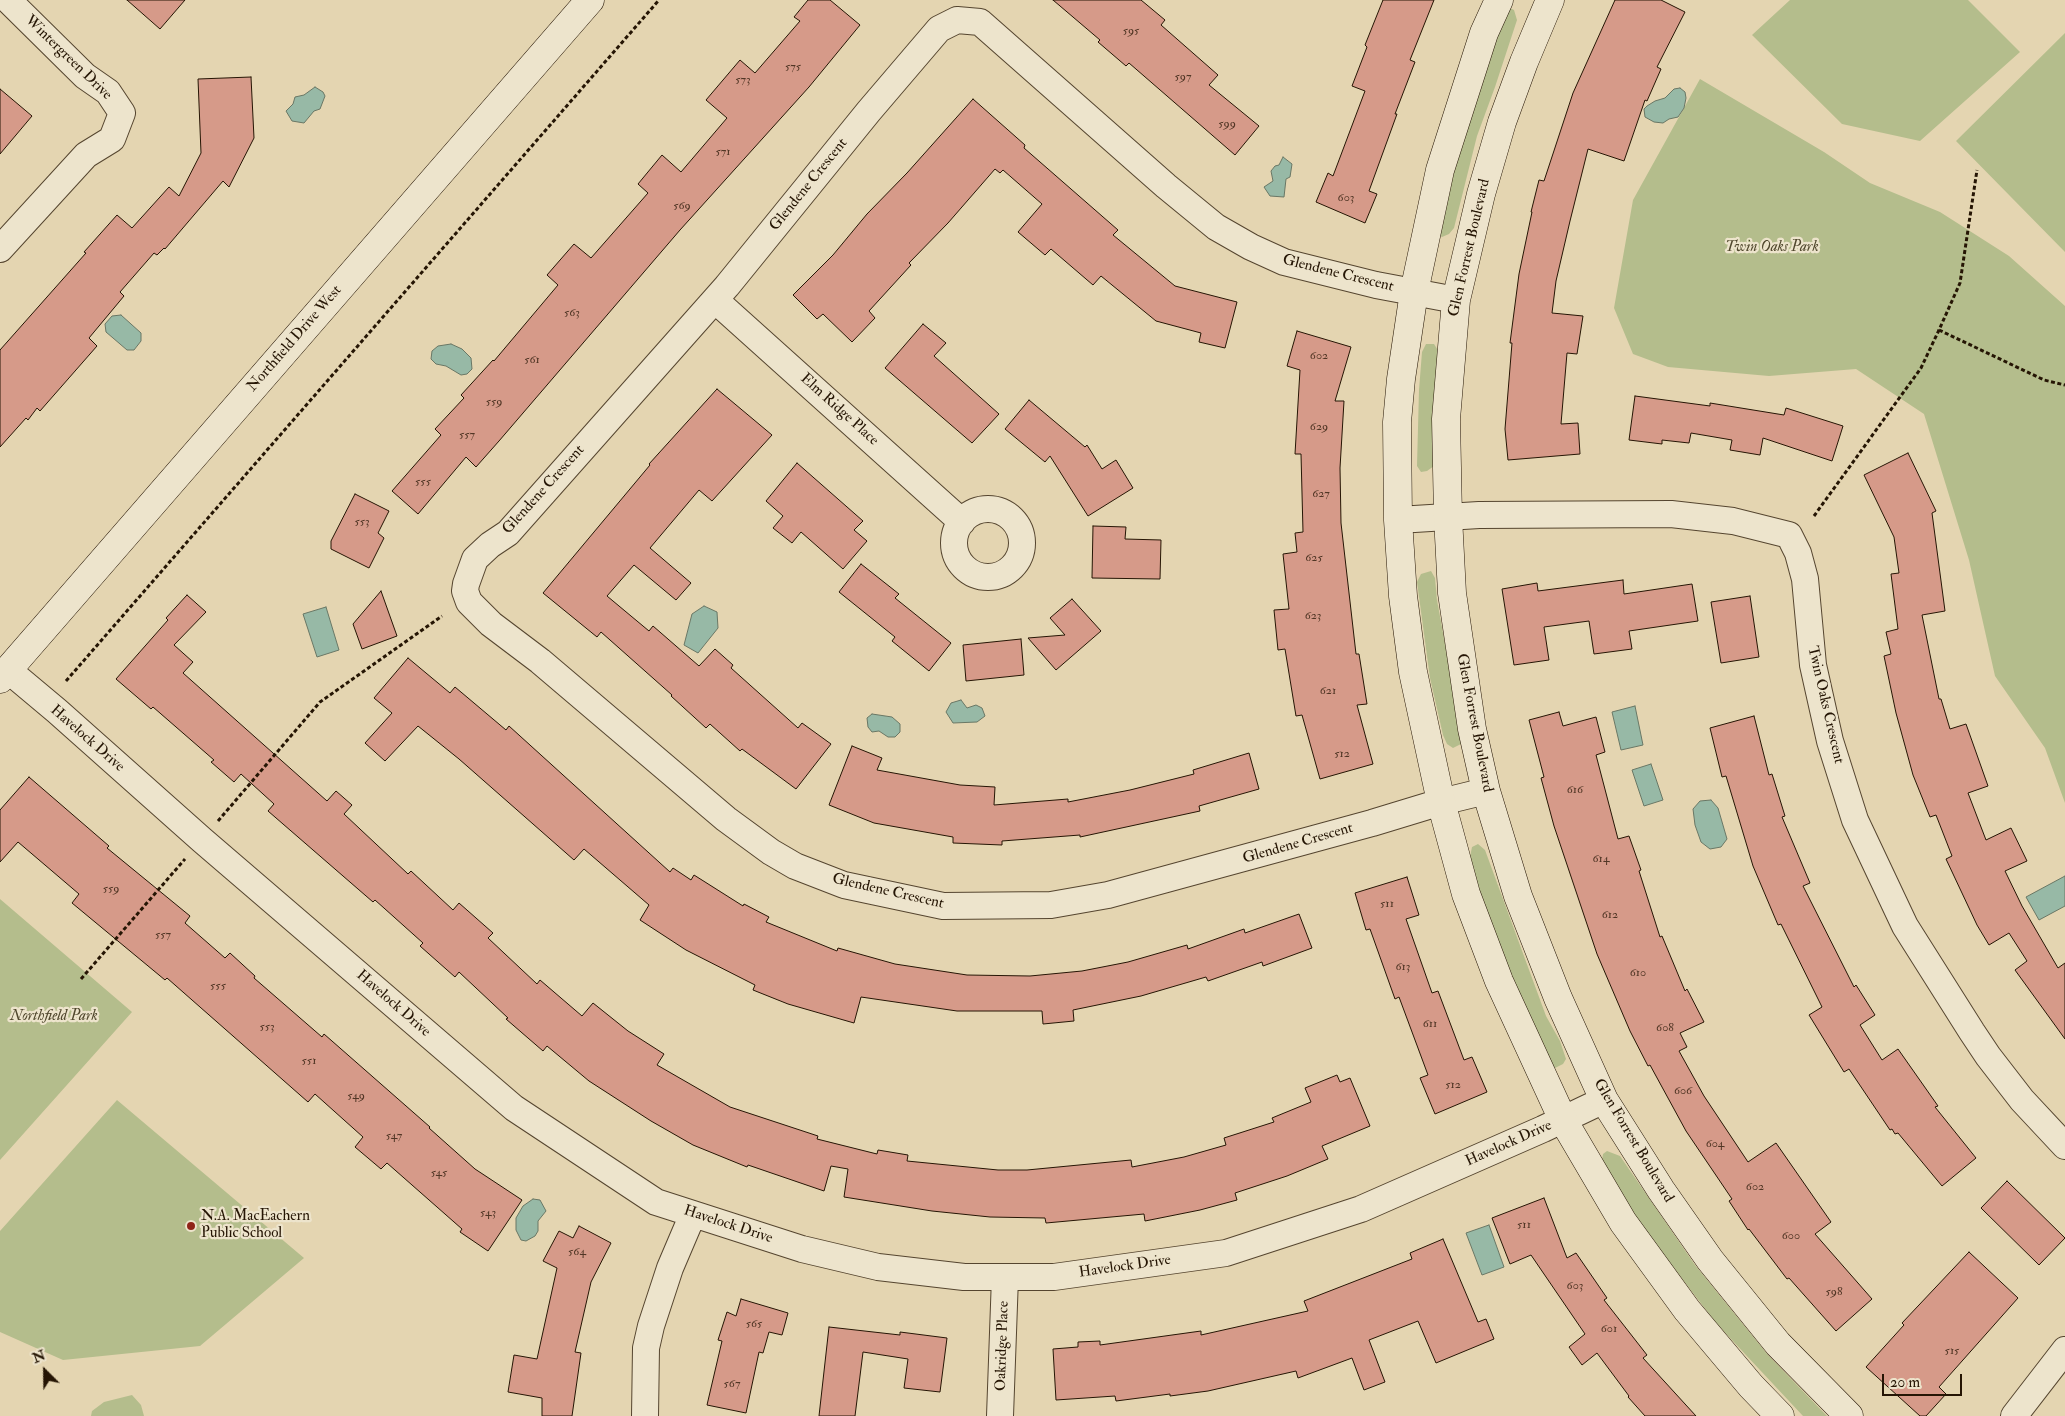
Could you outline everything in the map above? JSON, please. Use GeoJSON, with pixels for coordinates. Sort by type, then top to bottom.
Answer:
{"type":"FeatureCollection","features":[{"type":"Feature","properties":{"kind":"street","name":"Wintergreen Drive"},"geometry":{"type":"LineString","coordinates":[[0,248],[86,155],[112,139],[122,113],[108,92],[86,76],[8,0]]}},
{"type":"Feature","properties":{"kind":"street","name":"Northfield Drive West"},"geometry":{"type":"LineString","coordinates":[[4,674],[590,0]]}},
{"type":"Feature","properties":{"kind":"street"},"geometry":{"type":"LineString","coordinates":[[1499,0],[1484,33],[1440,170],[1414,292],[1400,379],[1397,422],[1398,520],[1403,596],[1412,672],[1441,802],[1466,894],[1499,981],[1563,1120],[1623,1222],[1687,1310],[1745,1380],[1780,1416]]}},
{"type":"Feature","properties":{"kind":"street","name":"Glen Forrest Boulevard"},"geometry":{"type":"LineString","coordinates":[[1550,0],[1502,122],[1481,194],[1456,300],[1446,419],[1448,516],[1452,593],[1472,728],[1486,791],[1518,896],[1558,998],[1604,1100],[1665,1197],[1710,1260],[1778,1344],[1849,1416]]}},
{"type":"Feature","properties":{"kind":"street","name":"Glendene Crescent"},"geometry":{"type":"LineString","coordinates":[[1456,300],[1376,286],[1284,262],[1251,247],[1216,227],[1166,186],[980,22],[957,20],[939,29],[864,117],[715,300],[508,533],[474,559],[466,584],[466,591],[469,602],[491,624],[540,661],[726,819],[771,852],[795,866],[844,885],[943,906],[1051,905],[1108,896],[1486,791]]}},
{"type":"Feature","properties":{"kind":"street","name":"Elm Ridge Place"},"geometry":{"type":"LineString","coordinates":[[715,300],[962,522]]}},
{"type":"Feature","properties":{"kind":"street","name":"Twin Oaks Crescent"},"geometry":{"type":"LineString","coordinates":[[1398,520],[1448,516],[1671,514],[1733,521],[1788,535],[1798,553],[1805,580],[1813,665],[1830,741],[1855,820],[1904,926],[1962,1017],[1988,1056],[2028,1107],[2065,1146]]}},
{"type":"Feature","properties":{"kind":"street","name":"Havelock Drive"},"geometry":{"type":"LineString","coordinates":[[4,674],[57,711],[207,845],[514,1108],[656,1202],[802,1249],[878,1267],[964,1277],[1054,1277],[1226,1253],[1361,1209],[1604,1100]]}},
{"type":"Feature","properties":{"kind":"street"},"geometry":{"type":"LineString","coordinates":[[645,1416],[646,1348],[650,1326],[667,1277],[693,1214]]}},
{"type":"Feature","properties":{"kind":"street","name":"Oakridge Place"},"geometry":{"type":"LineString","coordinates":[[1000,1416],[1005,1277]]}},
{"type":"Feature","properties":{"kind":"street"},"geometry":{"type":"LineString","coordinates":[[2014,1416],[2065,1350]]}},
{"type":"Feature","properties":{"kind":"path"},"geometry":{"type":"LineString","coordinates":[[66,681],[659,0]]}},
{"type":"Feature","properties":{"kind":"path"},"geometry":{"type":"LineString","coordinates":[[1814,516],[1921,368],[1939,330],[1960,283],[1977,170]]}},
{"type":"Feature","properties":{"kind":"path"},"geometry":{"type":"LineString","coordinates":[[1939,330],[2044,380],[2065,385]]}},
{"type":"Feature","properties":{"kind":"path"},"geometry":{"type":"LineString","coordinates":[[215,825],[320,702],[442,616]]}},
{"type":"Feature","properties":{"kind":"path"},"geometry":{"type":"LineString","coordinates":[[81,979],[189,853]]}},
{"type":"Feature","properties":{"kind":"green space"},"geometry":{"type":"Polygon","coordinates":[[[1790,0],[1968,0],[2020,52],[1920,141],[1842,124],[1752,35],[1790,0]]]}},
{"type":"Feature","properties":{"kind":"green space"},"geometry":{"type":"Polygon","coordinates":[[[1508,7],[1514,10],[1517,20],[1477,136],[1454,228],[1449,234],[1442,237],[1435,232],[1449,172],[1508,7]]]}},
{"type":"Feature","properties":{"kind":"green space"},"geometry":{"type":"Polygon","coordinates":[[[2065,33],[2065,252],[1956,141],[2065,33]]]}},
{"type":"Feature","properties":{"kind":"green space","name":"Twin Oaks Park"},"geometry":{"type":"Polygon","coordinates":[[[1700,79],[1824,152],[1870,183],[1940,212],[2009,256],[2065,306],[2065,803],[2045,748],[1995,676],[1969,560],[1924,414],[1856,369],[1769,376],[1668,367],[1633,354],[1614,308],[1633,200],[1700,79]]]}},
{"type":"Feature","properties":{"kind":"green space"},"geometry":{"type":"Polygon","coordinates":[[[1426,344],[1434,344],[1439,352],[1434,466],[1427,471],[1421,472],[1417,466],[1419,390],[1422,352],[1426,344]]]}},
{"type":"Feature","properties":{"kind":"green space"},"geometry":{"type":"Polygon","coordinates":[[[1431,571],[1435,578],[1437,600],[1461,731],[1461,744],[1453,748],[1447,744],[1443,735],[1430,678],[1417,582],[1421,574],[1431,571]]]}},
{"type":"Feature","properties":{"kind":"green space"},"geometry":{"type":"Polygon","coordinates":[[[1478,844],[1485,850],[1546,1016],[1560,1041],[1566,1059],[1563,1064],[1555,1068],[1548,1059],[1511,975],[1482,899],[1470,857],[1472,847],[1478,844]]]}},
{"type":"Feature","properties":{"kind":"green space","name":"Northfield Park"},"geometry":{"type":"Polygon","coordinates":[[[0,899],[132,1012],[0,1160],[0,899]]]}},
{"type":"Feature","properties":{"kind":"green space"},"geometry":{"type":"Polygon","coordinates":[[[117,1100],[304,1258],[200,1346],[63,1360],[0,1332],[0,1231],[117,1100]]]}},
{"type":"Feature","properties":{"kind":"green space"},"geometry":{"type":"Polygon","coordinates":[[[1607,1151],[1620,1156],[1695,1265],[1768,1355],[1827,1416],[1803,1416],[1716,1323],[1634,1216],[1602,1160],[1603,1154],[1607,1151]]]}},
{"type":"Feature","properties":{"kind":"green space"},"geometry":{"type":"Polygon","coordinates":[[[132,1395],[141,1405],[144,1416],[91,1416],[92,1411],[104,1402],[132,1395]]]}},
{"type":"Feature","properties":{"kind":"shaded area"},"geometry":{"type":"Polygon","coordinates":[[[315,87],[323,92],[325,96],[320,109],[314,111],[304,123],[292,121],[286,111],[293,104],[295,97],[304,95],[315,87]]]}},
{"type":"Feature","properties":{"kind":"shaded area"},"geometry":{"type":"Polygon","coordinates":[[[1680,88],[1685,92],[1686,98],[1684,108],[1678,117],[1663,123],[1654,122],[1645,117],[1644,109],[1647,106],[1665,98],[1674,89],[1680,88]]]}},
{"type":"Feature","properties":{"kind":"shaded area"},"geometry":{"type":"Polygon","coordinates":[[[1283,157],[1292,164],[1290,177],[1286,179],[1284,197],[1270,196],[1264,187],[1273,181],[1271,171],[1275,166],[1279,165],[1283,157]]]}},
{"type":"Feature","properties":{"kind":"shaded area"},"geometry":{"type":"Polygon","coordinates":[[[121,315],[141,333],[141,341],[134,350],[127,350],[106,332],[105,324],[112,316],[121,315]]]}},
{"type":"Feature","properties":{"kind":"shaded area"},"geometry":{"type":"Polygon","coordinates":[[[451,344],[462,349],[471,358],[472,369],[467,374],[461,375],[446,366],[436,364],[431,359],[432,351],[438,346],[451,344]]]}},
{"type":"Feature","properties":{"kind":"shaded area"},"geometry":{"type":"Polygon","coordinates":[[[704,606],[717,612],[718,628],[698,653],[684,645],[692,614],[704,606]]]}},
{"type":"Feature","properties":{"kind":"shaded area"},"geometry":{"type":"Polygon","coordinates":[[[326,607],[339,650],[317,657],[303,614],[326,607]]]}},
{"type":"Feature","properties":{"kind":"shaded area"},"geometry":{"type":"Polygon","coordinates":[[[961,700],[967,708],[976,705],[982,708],[985,716],[977,722],[953,723],[946,712],[951,703],[961,700]]]}},
{"type":"Feature","properties":{"kind":"shaded area"},"geometry":{"type":"Polygon","coordinates":[[[1635,706],[1643,745],[1621,750],[1612,712],[1635,706]]]}},
{"type":"Feature","properties":{"kind":"shaded area"},"geometry":{"type":"Polygon","coordinates":[[[872,714],[892,717],[900,724],[900,732],[895,737],[888,737],[879,731],[872,732],[868,727],[867,718],[872,714]]]}},
{"type":"Feature","properties":{"kind":"shaded area"},"geometry":{"type":"Polygon","coordinates":[[[1651,764],[1663,800],[1644,806],[1632,770],[1651,764]]]}},
{"type":"Feature","properties":{"kind":"shaded area"},"geometry":{"type":"Polygon","coordinates":[[[1711,800],[1718,808],[1727,839],[1721,847],[1710,849],[1701,842],[1695,825],[1693,809],[1700,801],[1711,800]]]}},
{"type":"Feature","properties":{"kind":"shaded area"},"geometry":{"type":"Polygon","coordinates":[[[2065,876],[2065,906],[2039,920],[2026,897],[2065,876]]]}},
{"type":"Feature","properties":{"kind":"shaded area"},"geometry":{"type":"Polygon","coordinates":[[[533,1199],[540,1200],[546,1211],[538,1221],[538,1231],[535,1236],[526,1241],[521,1240],[516,1230],[516,1218],[523,1206],[533,1199]]]}},
{"type":"Feature","properties":{"kind":"shaded area"},"geometry":{"type":"Polygon","coordinates":[[[1489,1225],[1504,1267],[1482,1275],[1466,1233],[1489,1225]]]}},
{"type":"Feature","properties":{"kind":"building"},"geometry":{"type":"Polygon","coordinates":[[[127,0],[185,0],[160,29],[127,0]]]}},
{"type":"Feature","properties":{"kind":"building"},"geometry":{"type":"Polygon","coordinates":[[[808,0],[830,0],[860,25],[809,87],[680,230],[476,467],[466,457],[418,514],[392,491],[441,435],[435,429],[464,398],[461,395],[494,361],[558,285],[547,275],[574,244],[591,258],[648,193],[638,184],[662,155],[681,172],[727,118],[706,100],[740,60],[755,73],[800,21],[794,17],[808,0]]]}},
{"type":"Feature","properties":{"kind":"building"},"geometry":{"type":"Polygon","coordinates":[[[1053,0],[1141,0],[1165,20],[1161,25],[1218,75],[1209,85],[1259,126],[1235,155],[1129,63],[1126,66],[1098,42],[1100,40],[1053,0]]]}},
{"type":"Feature","properties":{"kind":"building"},"geometry":{"type":"Polygon","coordinates":[[[1383,0],[1434,0],[1410,60],[1415,62],[1369,191],[1377,194],[1365,223],[1316,202],[1328,173],[1333,176],[1365,91],[1352,86],[1367,47],[1365,45],[1383,0]]]}},
{"type":"Feature","properties":{"kind":"building"},"geometry":{"type":"Polygon","coordinates":[[[1615,0],[1661,0],[1685,12],[1657,67],[1661,69],[1647,101],[1645,100],[1624,161],[1588,149],[1570,221],[1556,281],[1552,313],[1583,316],[1577,354],[1567,353],[1561,424],[1578,423],[1580,454],[1508,460],[1505,429],[1512,343],[1510,343],[1519,274],[1531,212],[1539,180],[1544,181],[1573,93],[1615,0]]]}},
{"type":"Feature","properties":{"kind":"building"},"geometry":{"type":"Polygon","coordinates":[[[251,77],[254,138],[229,187],[223,181],[165,249],[157,255],[154,253],[120,292],[124,296],[89,338],[97,346],[40,411],[37,408],[28,420],[26,418],[0,447],[0,350],[117,215],[132,228],[169,187],[179,196],[201,153],[198,79],[251,77]]]}},
{"type":"Feature","properties":{"kind":"building"},"geometry":{"type":"Polygon","coordinates":[[[0,89],[32,116],[0,154],[0,89]]]}},
{"type":"Feature","properties":{"kind":"building"},"geometry":{"type":"Polygon","coordinates":[[[973,99],[1025,145],[1024,148],[1118,230],[1113,235],[1175,286],[1237,302],[1225,348],[1199,342],[1201,333],[1156,321],[1101,276],[1093,285],[1051,249],[1045,255],[1018,232],[1042,204],[1003,170],[1000,173],[995,169],[948,223],[909,263],[911,265],[869,311],[875,318],[852,342],[823,314],[817,319],[793,295],[833,255],[867,214],[907,173],[973,99]]]}},
{"type":"Feature","properties":{"kind":"building"},"geometry":{"type":"Polygon","coordinates":[[[923,324],[946,343],[934,356],[999,414],[972,443],[885,368],[923,324]]]}},
{"type":"Feature","properties":{"kind":"building"},"geometry":{"type":"Polygon","coordinates":[[[1297,331],[1351,347],[1335,401],[1344,401],[1340,468],[1341,523],[1356,654],[1359,654],[1367,704],[1357,705],[1373,764],[1320,779],[1302,715],[1296,716],[1285,649],[1278,650],[1274,610],[1289,609],[1283,554],[1297,552],[1295,533],[1303,532],[1301,454],[1295,454],[1300,370],[1287,366],[1297,331]]]}},
{"type":"Feature","properties":{"kind":"building"},"geometry":{"type":"Polygon","coordinates":[[[717,389],[772,435],[712,501],[699,490],[650,548],[691,583],[676,600],[634,565],[607,596],[649,631],[653,626],[699,666],[715,649],[733,665],[731,668],[798,728],[802,723],[831,744],[796,789],[742,749],[740,751],[710,724],[706,728],[601,632],[597,637],[543,593],[649,464],[717,389]]]}},
{"type":"Feature","properties":{"kind":"building"},"geometry":{"type":"Polygon","coordinates":[[[1635,396],[1710,406],[1710,403],[1784,415],[1786,408],[1843,426],[1832,461],[1763,438],[1760,455],[1730,450],[1732,440],[1691,433],[1689,443],[1662,440],[1662,444],[1629,440],[1635,396]]]}},
{"type":"Feature","properties":{"kind":"building"},"geometry":{"type":"Polygon","coordinates":[[[1029,400],[1085,447],[1087,445],[1102,469],[1116,460],[1133,488],[1088,516],[1050,456],[1045,462],[1005,429],[1029,400]]]}},
{"type":"Feature","properties":{"kind":"building"},"geometry":{"type":"Polygon","coordinates":[[[1908,453],[1936,511],[1932,513],[1945,611],[1922,615],[1939,699],[1941,699],[1950,729],[1966,724],[1988,786],[1968,793],[1986,840],[2011,828],[2027,861],[2005,871],[2022,906],[2058,968],[2065,963],[2065,1039],[2015,970],[2027,961],[2009,933],[1989,945],[1977,925],[1946,859],[1952,856],[1936,815],[1930,817],[1913,775],[1896,713],[1884,656],[1891,654],[1886,632],[1898,629],[1891,574],[1899,573],[1894,537],[1864,475],[1908,453]]]}},
{"type":"Feature","properties":{"kind":"building"},"geometry":{"type":"Polygon","coordinates":[[[797,463],[863,521],[854,530],[867,541],[843,569],[801,532],[792,543],[773,528],[783,516],[766,501],[797,463]]]}},
{"type":"Feature","properties":{"kind":"building"},"geometry":{"type":"Polygon","coordinates":[[[355,494],[389,511],[378,533],[384,538],[369,568],[331,549],[331,541],[355,494]]]}},
{"type":"Feature","properties":{"kind":"building"},"geometry":{"type":"Polygon","coordinates":[[[1093,526],[1126,527],[1125,539],[1161,540],[1160,579],[1092,578],[1093,526]]]}},
{"type":"Feature","properties":{"kind":"building"},"geometry":{"type":"Polygon","coordinates":[[[861,564],[899,594],[895,598],[951,643],[929,671],[892,641],[895,637],[839,592],[861,564]]]}},
{"type":"Feature","properties":{"kind":"building"},"geometry":{"type":"Polygon","coordinates":[[[1623,580],[1624,594],[1692,584],[1698,621],[1629,631],[1632,649],[1594,654],[1589,621],[1544,627],[1549,660],[1514,665],[1502,589],[1537,583],[1538,591],[1623,580]]]}},
{"type":"Feature","properties":{"kind":"building"},"geometry":{"type":"Polygon","coordinates":[[[381,591],[397,636],[362,649],[353,624],[381,591]]]}},
{"type":"Feature","properties":{"kind":"building"},"geometry":{"type":"Polygon","coordinates":[[[187,595],[206,612],[174,645],[193,662],[183,673],[327,801],[336,791],[352,805],[344,814],[408,874],[411,871],[453,910],[459,903],[493,933],[488,938],[537,984],[540,980],[582,1016],[593,1003],[628,1031],[664,1054],[657,1065],[730,1107],[818,1136],[817,1139],[877,1154],[878,1150],[908,1155],[907,1161],[998,1170],[1027,1170],[1131,1160],[1132,1167],[1184,1157],[1226,1145],[1224,1138],[1274,1122],[1272,1118],[1311,1102],[1305,1088],[1337,1075],[1340,1082],[1350,1078],[1370,1126],[1322,1146],[1328,1159],[1287,1176],[1235,1193],[1237,1200],[1200,1210],[1145,1221],[1144,1214],[1046,1223],[1045,1218],[990,1217],[932,1211],[844,1197],[848,1169],[831,1166],[824,1191],[748,1165],[747,1167],[693,1145],[651,1121],[589,1081],[547,1046],[543,1051],[506,1019],[508,1018],[459,972],[455,977],[420,946],[423,943],[375,900],[373,902],[268,811],[274,804],[241,774],[234,782],[211,762],[214,760],[153,707],[151,709],[116,679],[168,620],[166,618],[187,595]]]}},
{"type":"Feature","properties":{"kind":"building"},"geometry":{"type":"Polygon","coordinates":[[[1750,596],[1759,657],[1721,663],[1711,602],[1750,596]]]}},
{"type":"Feature","properties":{"kind":"building"},"geometry":{"type":"Polygon","coordinates":[[[1072,599],[1101,631],[1056,670],[1028,638],[1065,635],[1050,618],[1072,599]]]}},
{"type":"Feature","properties":{"kind":"building"},"geometry":{"type":"Polygon","coordinates":[[[1021,639],[1024,675],[966,681],[963,645],[1021,639]]]}},
{"type":"Feature","properties":{"kind":"building"},"geometry":{"type":"Polygon","coordinates":[[[408,658],[450,693],[455,687],[506,730],[509,726],[670,872],[673,868],[691,880],[694,875],[743,906],[744,904],[769,917],[766,922],[837,951],[838,948],[895,964],[967,975],[1030,976],[1082,971],[1128,962],[1187,945],[1188,949],[1244,929],[1245,933],[1299,914],[1312,948],[1263,966],[1262,962],[1208,981],[1206,977],[1141,996],[1073,1010],[1074,1021],[1043,1024],[1042,1011],[957,1011],[861,997],[854,1023],[788,1004],[753,990],[755,985],[686,950],[640,920],[649,905],[584,849],[574,860],[459,759],[418,726],[385,761],[365,743],[392,713],[374,698],[408,658]]]}},
{"type":"Feature","properties":{"kind":"building"},"geometry":{"type":"Polygon","coordinates":[[[1559,712],[1563,726],[1596,717],[1605,752],[1596,755],[1618,839],[1629,836],[1660,937],[1662,936],[1685,991],[1687,989],[1704,1022],[1680,1033],[1687,1047],[1679,1051],[1704,1096],[1748,1162],[1776,1143],[1831,1222],[1815,1234],[1872,1299],[1836,1331],[1789,1278],[1787,1279],[1748,1230],[1729,1201],[1732,1199],[1686,1131],[1630,1031],[1597,954],[1554,826],[1541,778],[1544,777],[1529,720],[1559,712]]]}},
{"type":"Feature","properties":{"kind":"building"},"geometry":{"type":"Polygon","coordinates":[[[1754,716],[1769,775],[1772,774],[1785,816],[1782,817],[1810,883],[1803,886],[1854,987],[1856,985],[1875,1015],[1860,1025],[1882,1060],[1898,1049],[1938,1106],[1935,1107],[1976,1158],[1942,1186],[1898,1133],[1895,1134],[1892,1129],[1890,1130],[1849,1069],[1844,1072],[1809,1015],[1822,1007],[1781,924],[1778,925],[1753,866],[1726,776],[1722,777],[1710,728],[1754,716]]]}},
{"type":"Feature","properties":{"kind":"building"},"geometry":{"type":"Polygon","coordinates":[[[852,746],[882,758],[877,770],[960,785],[995,787],[994,805],[1068,799],[1068,802],[1130,790],[1194,774],[1193,770],[1249,753],[1259,789],[1199,806],[1200,811],[1080,837],[1080,835],[1002,841],[1002,845],[953,843],[953,837],[874,823],[829,805],[852,746]]]}},
{"type":"Feature","properties":{"kind":"building"},"geometry":{"type":"Polygon","coordinates":[[[29,777],[109,846],[107,848],[190,916],[185,923],[225,958],[230,953],[255,976],[254,978],[322,1037],[324,1034],[475,1169],[522,1200],[488,1251],[460,1232],[462,1229],[387,1163],[381,1169],[355,1147],[363,1137],[315,1094],[308,1102],[167,978],[165,980],[72,903],[79,894],[18,842],[0,862],[0,810],[29,777]]]}},
{"type":"Feature","properties":{"kind":"building"},"geometry":{"type":"Polygon","coordinates":[[[1407,877],[1419,915],[1406,919],[1432,993],[1438,991],[1464,1060],[1472,1057],[1487,1092],[1435,1114],[1420,1078],[1428,1075],[1399,997],[1395,999],[1370,929],[1366,930],[1355,893],[1407,877]]]}},
{"type":"Feature","properties":{"kind":"building"},"geometry":{"type":"Polygon","coordinates":[[[2007,1181],[2065,1238],[2039,1265],[1981,1208],[2007,1181]]]}},
{"type":"Feature","properties":{"kind":"building"},"geometry":{"type":"Polygon","coordinates":[[[1544,1198],[1567,1258],[1576,1253],[1607,1298],[1604,1300],[1647,1355],[1643,1358],[1696,1416],[1645,1416],[1628,1397],[1597,1353],[1582,1365],[1569,1347],[1585,1334],[1531,1255],[1510,1264],[1492,1218],[1544,1198]]]}},
{"type":"Feature","properties":{"kind":"building"},"geometry":{"type":"Polygon","coordinates":[[[579,1226],[611,1243],[591,1282],[575,1352],[581,1353],[572,1416],[542,1416],[542,1398],[508,1392],[514,1355],[537,1359],[557,1268],[543,1261],[559,1231],[573,1238],[579,1226]]]}},
{"type":"Feature","properties":{"kind":"building"},"geometry":{"type":"Polygon","coordinates":[[[1443,1239],[1478,1322],[1486,1319],[1494,1339],[1436,1363],[1418,1321],[1369,1340],[1385,1382],[1364,1390],[1352,1358],[1298,1378],[1296,1371],[1208,1391],[1116,1401],[1115,1396],[1056,1400],[1053,1349],[1078,1347],[1078,1342],[1100,1341],[1100,1345],[1201,1331],[1201,1335],[1308,1311],[1304,1301],[1412,1259],[1410,1253],[1443,1239]]]}},
{"type":"Feature","properties":{"kind":"building"},"geometry":{"type":"Polygon","coordinates":[[[1969,1252],[2018,1298],[1939,1387],[1946,1394],[1926,1416],[1920,1416],[1866,1367],[1904,1325],[1902,1323],[1969,1252]]]}},
{"type":"Feature","properties":{"kind":"building"},"geometry":{"type":"Polygon","coordinates":[[[741,1299],[788,1313],[782,1335],[769,1332],[763,1353],[759,1352],[746,1413],[707,1405],[722,1341],[718,1340],[727,1312],[736,1316],[741,1299]]]}},
{"type":"Feature","properties":{"kind":"building"},"geometry":{"type":"Polygon","coordinates":[[[829,1327],[900,1335],[900,1332],[947,1338],[940,1392],[904,1388],[908,1359],[863,1352],[855,1416],[819,1416],[829,1327]]]}},
{"type":"Feature","properties":{"kind":"place","name":"N.A. MacEachern Public School"},"geometry":{"type":"Point","coordinates":[191,1226]}}]}
